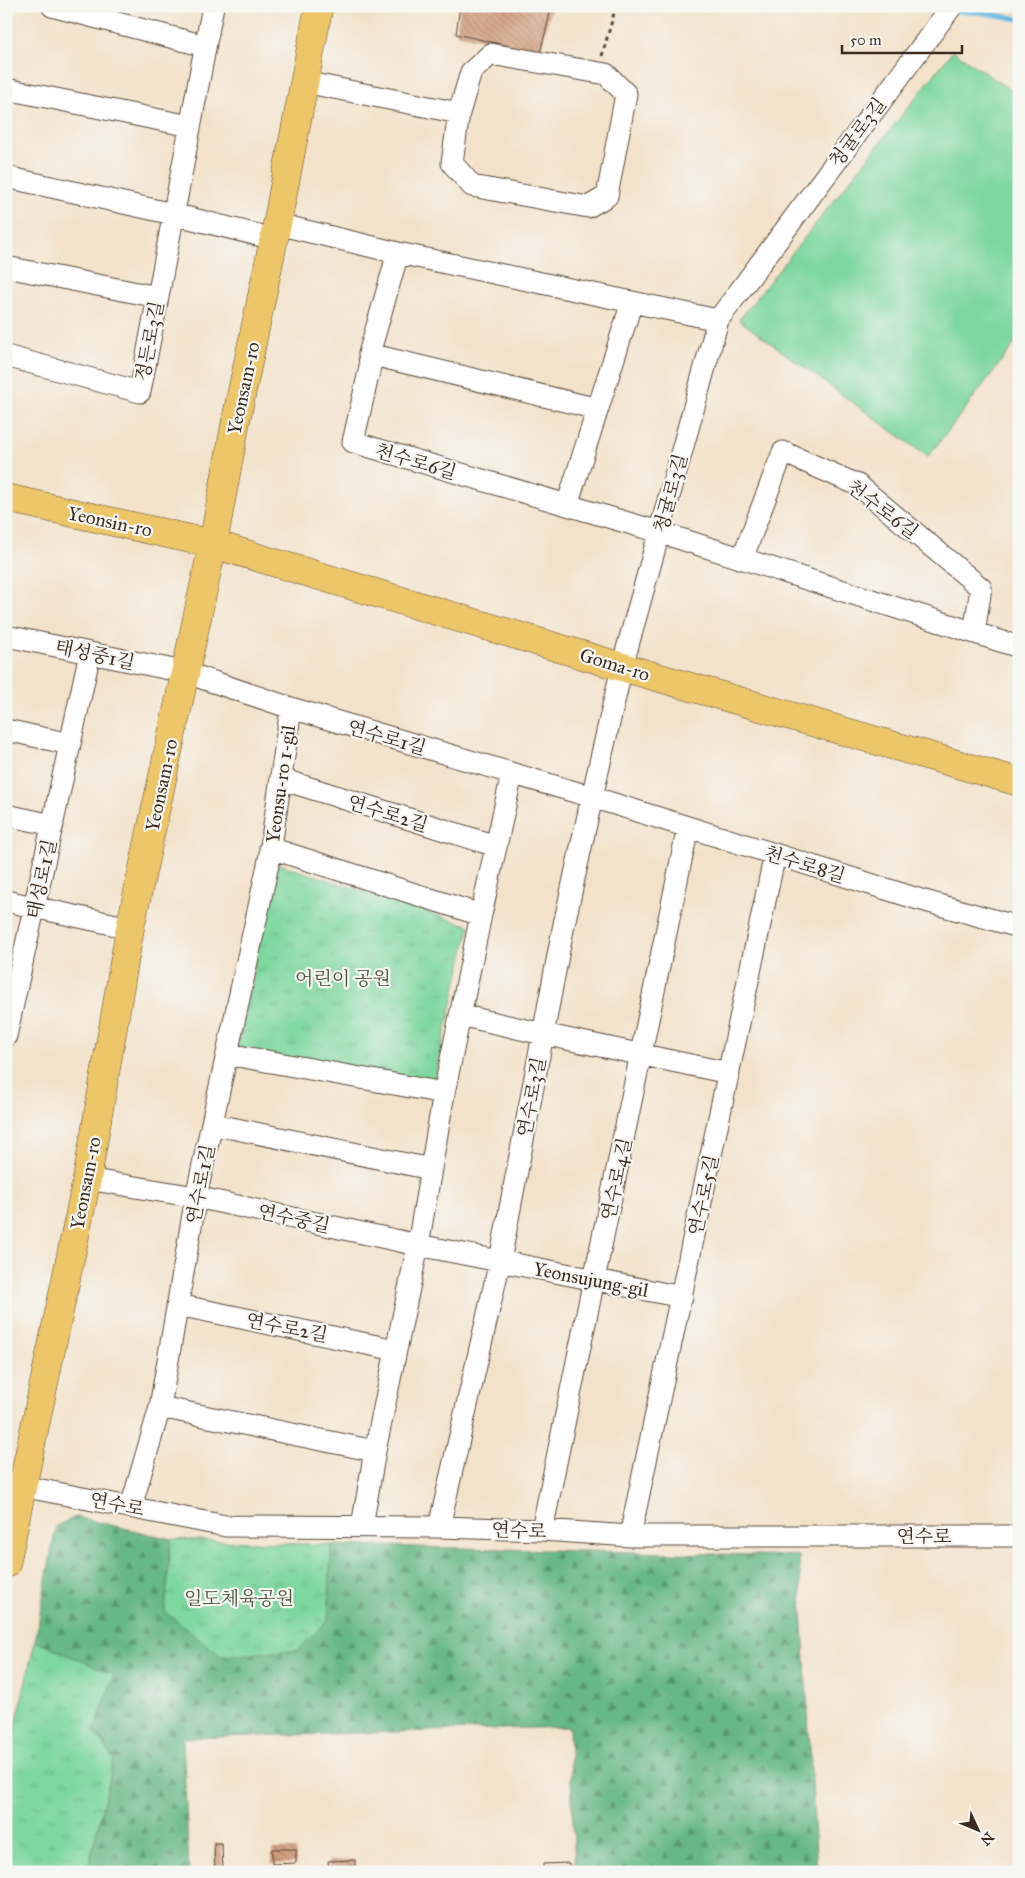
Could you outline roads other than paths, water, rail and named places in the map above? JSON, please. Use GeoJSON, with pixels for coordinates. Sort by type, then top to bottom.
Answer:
{"type":"FeatureCollection","features":[{"type":"Feature","properties":{"kind":"main road","name":"Yeonsam-ro"},"geometry":{"type":"LineString","coordinates":[[6,1564],[15,1484],[87,1179],[130,928],[213,544],[319,6]]}},
{"type":"Feature","properties":{"kind":"main road","name":"Yeonsin-ro"},"geometry":{"type":"LineString","coordinates":[[6,498],[213,544]]}},
{"type":"Feature","properties":{"kind":"main road","name":"Goma-ro"},"geometry":{"type":"LineString","coordinates":[[213,544],[622,667],[1019,782]]}},
{"type":"Feature","properties":{"kind":"street"},"geometry":{"type":"LineString","coordinates":[[52,6],[205,46]]}},
{"type":"Feature","properties":{"kind":"street","name":"정든로3길"},"geometry":{"type":"LineString","coordinates":[[6,356],[140,392],[213,6]]}},
{"type":"Feature","properties":{"kind":"street","name":"청귤로3길"},"geometry":{"type":"LineString","coordinates":[[622,667],[718,320],[952,6]]}},
{"type":"Feature","properties":{"kind":"street"},"geometry":{"type":"LineString","coordinates":[[491,54],[606,74],[626,94],[607,196],[588,207],[472,186],[452,163],[459,113],[471,72],[491,54]]}},
{"type":"Feature","properties":{"kind":"street"},"geometry":{"type":"LineString","coordinates":[[304,82],[459,113]]}},
{"type":"Feature","properties":{"kind":"street"},"geometry":{"type":"LineString","coordinates":[[6,89],[190,126]]}},
{"type":"Feature","properties":{"kind":"street"},"geometry":{"type":"LineString","coordinates":[[6,177],[173,214],[398,253],[718,320]]}},
{"type":"Feature","properties":{"kind":"street","name":"천수로6길"},"geometry":{"type":"LineString","coordinates":[[398,253],[368,354],[370,367],[353,442],[659,532],[1019,646]]}},
{"type":"Feature","properties":{"kind":"street"},"geometry":{"type":"LineString","coordinates":[[6,267],[158,297]]}},
{"type":"Feature","properties":{"kind":"street"},"geometry":{"type":"LineString","coordinates":[[567,505],[632,302]]}},
{"type":"Feature","properties":{"kind":"street"},"geometry":{"type":"LineString","coordinates":[[368,354],[598,409]]}},
{"type":"Feature","properties":{"kind":"street","name":"천수로6길"},"geometry":{"type":"LineString","coordinates":[[742,559],[783,452],[858,485],[981,588],[974,632]]}},
{"type":"Feature","properties":{"kind":"street","name":"태성중1길"},"geometry":{"type":"LineString","coordinates":[[6,636],[184,672]]}},
{"type":"Feature","properties":{"kind":"street","name":"태성로1길"},"geometry":{"type":"LineString","coordinates":[[6,1036],[11,990],[34,907],[90,653]]}},
{"type":"Feature","properties":{"kind":"street","name":"연수로3길"},"geometry":{"type":"LineString","coordinates":[[439,1527],[500,1261],[543,1034],[592,797],[622,667]]}},
{"type":"Feature","properties":{"kind":"street","name":"연수로1길"},"geometry":{"type":"LineString","coordinates":[[184,672],[291,708],[592,797]]}},
{"type":"Feature","properties":{"kind":"street","name":"Yeonsu-ro 1-gil"},"geometry":{"type":"LineString","coordinates":[[270,848],[291,708]]}},
{"type":"Feature","properties":{"kind":"street"},"geometry":{"type":"LineString","coordinates":[[6,730],[70,744]]}},
{"type":"Feature","properties":{"kind":"street"},"geometry":{"type":"LineString","coordinates":[[362,1526],[375,1451],[418,1245],[444,1093],[480,915],[512,774]]}},
{"type":"Feature","properties":{"kind":"street","name":"연수로2길"},"geometry":{"type":"LineString","coordinates":[[280,779],[496,846]]}},
{"type":"Feature","properties":{"kind":"street","name":"천수로8길"},"geometry":{"type":"LineString","coordinates":[[592,797],[918,899],[1019,927]]}},
{"type":"Feature","properties":{"kind":"street","name":"태성로1길"},"geometry":{"type":"LineString","coordinates":[[6,815],[53,825]]}},
{"type":"Feature","properties":{"kind":"street","name":"연수로4길"},"geometry":{"type":"LineString","coordinates":[[542,1530],[688,827]]}},
{"type":"Feature","properties":{"kind":"street"},"geometry":{"type":"LineString","coordinates":[[270,848],[480,915]]}},
{"type":"Feature","properties":{"kind":"street","name":"연수로1길"},"geometry":{"type":"LineString","coordinates":[[130,1507],[160,1407],[196,1197],[270,848]]}},
{"type":"Feature","properties":{"kind":"street","name":"연수로5길"},"geometry":{"type":"LineString","coordinates":[[630,1536],[775,854]]}},
{"type":"Feature","properties":{"kind":"street"},"geometry":{"type":"LineString","coordinates":[[6,900],[130,928]]}},
{"type":"Feature","properties":{"kind":"street"},"geometry":{"type":"LineString","coordinates":[[460,1015],[729,1074]]}},
{"type":"Feature","properties":{"kind":"street"},"geometry":{"type":"LineString","coordinates":[[227,1054],[444,1093]]}},
{"type":"Feature","properties":{"kind":"street"},"geometry":{"type":"LineString","coordinates":[[212,1124],[431,1168]]}},
{"type":"Feature","properties":{"kind":"street","name":"연수중길"},"geometry":{"type":"LineString","coordinates":[[87,1179],[196,1197],[500,1261]]}},
{"type":"Feature","properties":{"kind":"street","name":"Yeonsujung-gil"},"geometry":{"type":"LineString","coordinates":[[500,1261],[682,1297]]}},
{"type":"Feature","properties":{"kind":"street","name":"연수로2길"},"geometry":{"type":"LineString","coordinates":[[178,1305],[396,1350]]}},
{"type":"Feature","properties":{"kind":"street"},"geometry":{"type":"LineString","coordinates":[[160,1407],[375,1451]]}},
{"type":"Feature","properties":{"kind":"street","name":"연수로"},"geometry":{"type":"LineString","coordinates":[[15,1484],[226,1526],[439,1527],[542,1530],[630,1536],[1019,1536]]}},
{"type":"Feature","properties":{"kind":"waterway"},"geometry":{"type":"LineString","coordinates":[[882,6],[941,10]]}},
{"type":"Feature","properties":{"kind":"waterway"},"geometry":{"type":"LineString","coordinates":[[955,11],[984,13],[1019,19]]}},
{"type":"Feature","properties":{"kind":"park label","name":"어린이 공원"},"geometry":{"type":"Point","coordinates":[343,978]}},
{"type":"Feature","properties":{"kind":"park label","name":"일도체육공원"},"geometry":{"type":"Point","coordinates":[239,1598]}}]}
